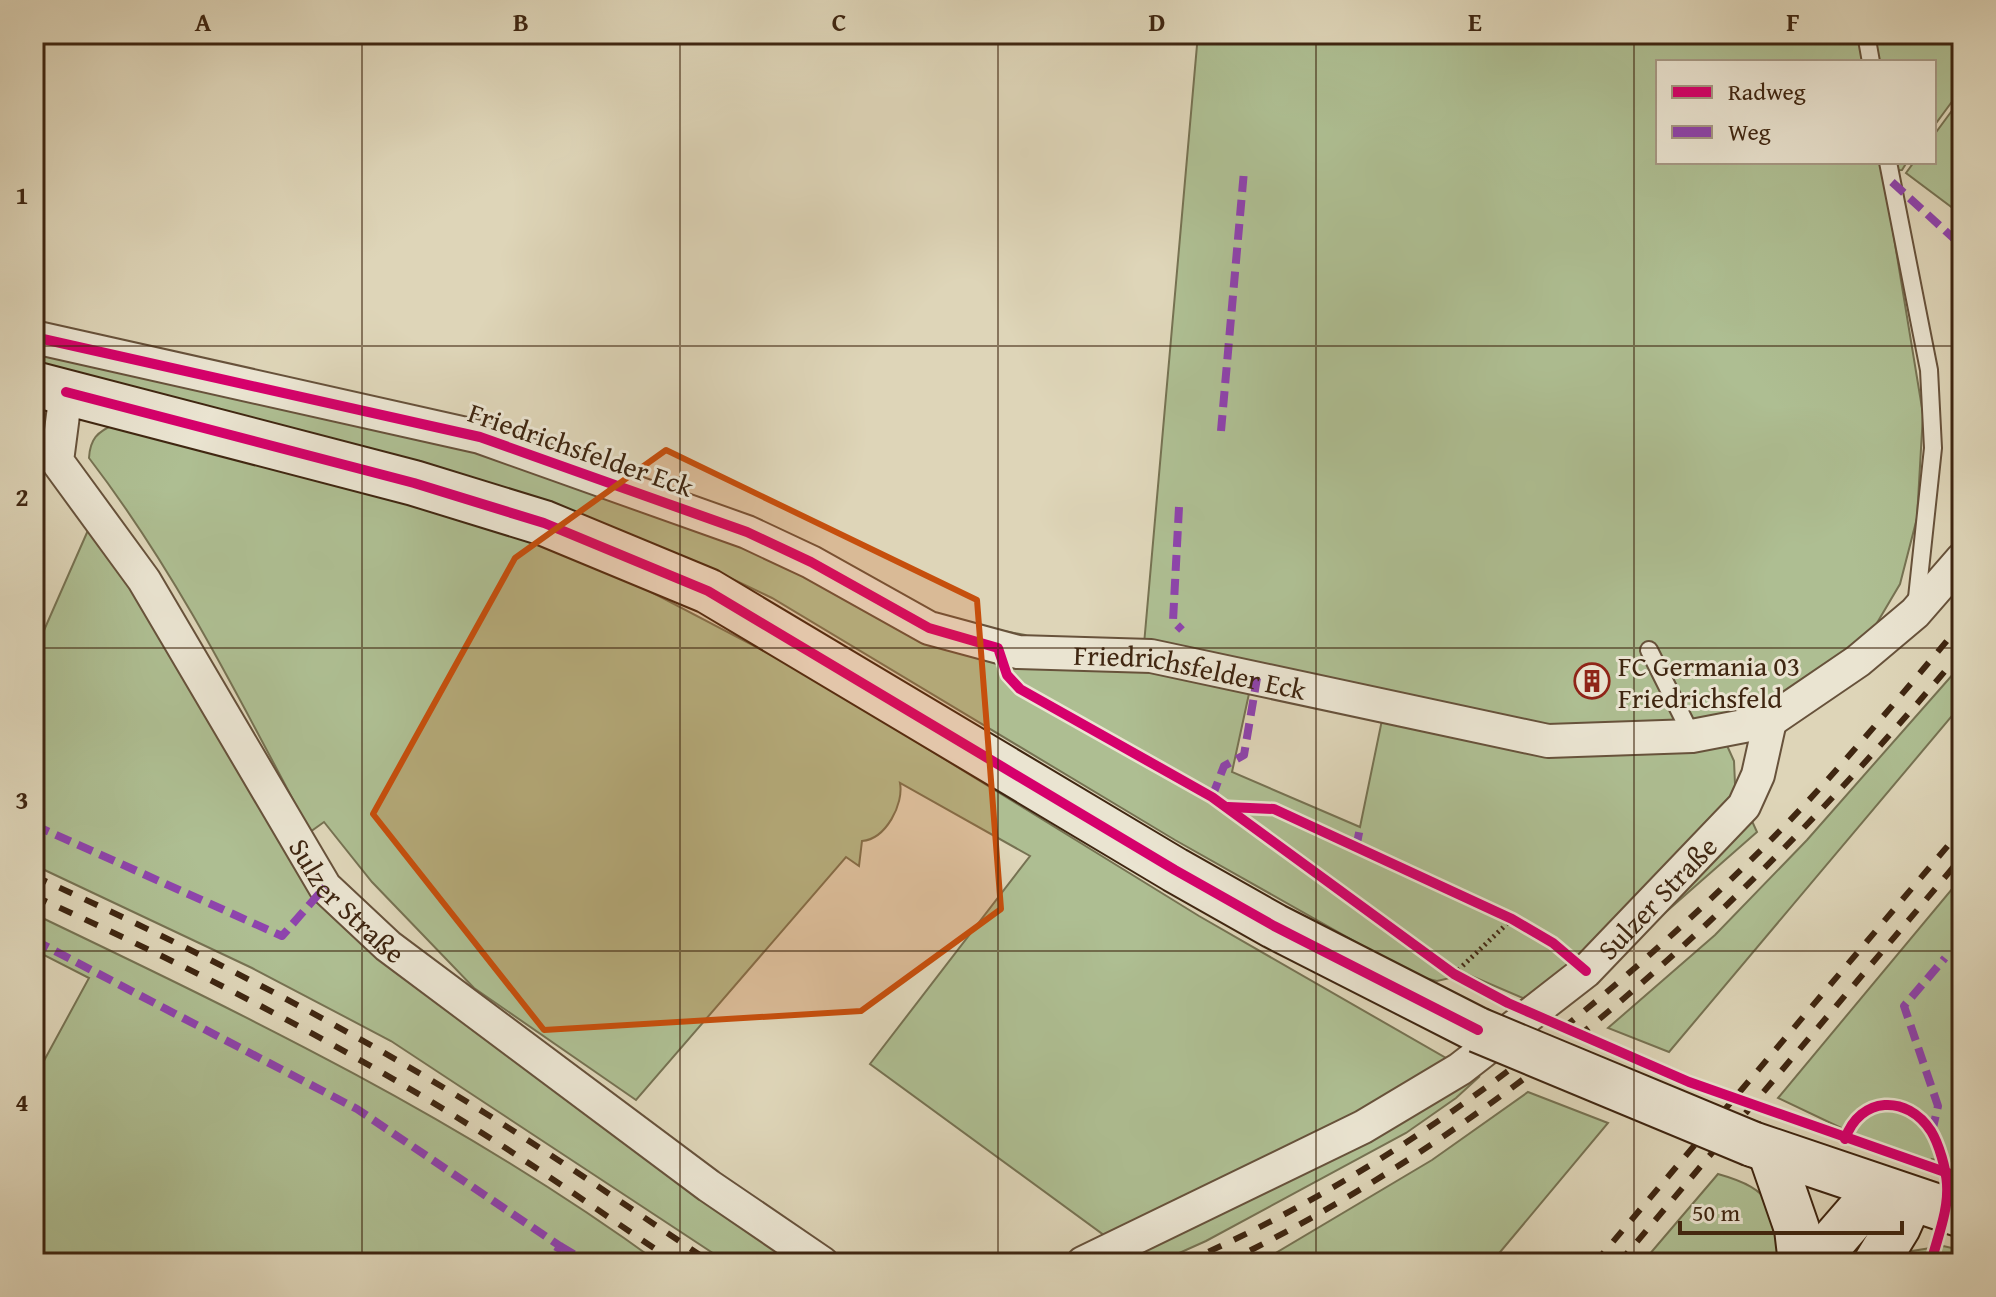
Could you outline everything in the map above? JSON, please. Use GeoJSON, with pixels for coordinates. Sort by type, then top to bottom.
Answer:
{"type":"FeatureCollection","features":[{"type":"Feature","properties":{"kind":"main road"},"geometry":{"type":"LineString","coordinates":[[50,388],[414,483],[530,519],[708,591],[1175,870],[1274,926],[1478,1030],[1761,1148],[1962,1215]]}},
{"type":"Feature","properties":{"kind":"main road"},"geometry":{"type":"LineString","coordinates":[[1761,1148],[1797,1229],[1801,1263]]}},
{"type":"Feature","properties":{"kind":"main road"},"geometry":{"type":"LineString","coordinates":[[1814,1263],[1902,1197]]}},
{"type":"Feature","properties":{"kind":"main road"},"geometry":{"type":"LineString","coordinates":[[1876,1263],[1898,1227],[1902,1197]]}},
{"type":"Feature","properties":{"kind":"street","name":"Friedrichsfelder Eck"},"geometry":{"type":"LineString","coordinates":[[34,337],[480,437],[747,532],[811,562],[929,628],[998,648],[1018,652],[1151,656],[1548,741],[1692,736],[1770,721]]}},
{"type":"Feature","properties":{"kind":"street","name":"Sulzer Straße"},"geometry":{"type":"LineString","coordinates":[[50,388],[57,461],[144,580],[325,887],[388,946],[709,1186],[822,1263]]}},
{"type":"Feature","properties":{"kind":"street"},"geometry":{"type":"LineString","coordinates":[[1770,721],[1858,661],[1915,613],[1962,559]]}},
{"type":"Feature","properties":{"kind":"street","name":"Sulzer Straße"},"geometry":{"type":"LineString","coordinates":[[1083,1263],[1363,1127],[1460,1069],[1586,971],[1744,806],[1758,775],[1770,721]]}},
{"type":"Feature","properties":{"kind":"lane"},"geometry":{"type":"LineString","coordinates":[[1866,34],[1871,60]]}},
{"type":"Feature","properties":{"kind":"lane"},"geometry":{"type":"LineString","coordinates":[[1888,164],[1929,370],[1933,448],[1915,613]]}},
{"type":"Feature","properties":{"kind":"lane"},"geometry":{"type":"LineString","coordinates":[[1649,650],[1692,736]]}},
{"type":"Feature","properties":{"kind":"path"},"geometry":{"type":"LineString","coordinates":[[1454,974],[1512,919]]}},
{"type":"Feature","properties":{"kind":"highlighted area"},"geometry":{"type":"Polygon","coordinates":[[[666,450],[977,600],[1001,909],[861,1011],[544,1030],[373,814],[515,558],[666,450]]]}},
{"type":"Feature","properties":{"kind":"green space"},"geometry":{"type":"Polygon","coordinates":[[[1198,34],[1962,34],[1962,88],[1936,123],[1936,60],[1656,60],[1656,164],[1906,164],[1902,170],[1883,171],[1923,414],[1917,518],[1900,584],[1871,633],[1809,684],[1715,719],[1734,761],[1735,784],[1757,832],[1553,1011],[1467,974],[1437,981],[1416,976],[1175,840],[772,598],[701,564],[34,363],[34,348],[474,446],[957,622],[1025,635],[1065,658],[1142,667],[1198,34]],[[1250,689],[1232,772],[1360,827],[1382,720],[1250,689]]]}},
{"type":"Feature","properties":{"kind":"green space"},"geometry":{"type":"Polygon","coordinates":[[[1962,97],[1962,215],[1906,173],[1913,164],[1936,164],[1936,132],[1962,97]]]}},
{"type":"Feature","properties":{"kind":"green space"},"geometry":{"type":"Polygon","coordinates":[[[115,424],[459,513],[592,561],[800,670],[1199,916],[1479,1077],[1456,1098],[1406,1133],[1206,1241],[1157,1263],[1109,1263],[1221,1178],[1174,1211],[1108,1238],[870,1064],[1030,856],[900,783],[899,801],[892,819],[879,834],[862,841],[859,866],[846,857],[636,1100],[474,988],[372,882],[324,822],[310,832],[180,594],[152,547],[89,458],[96,437],[115,424]]]}},
{"type":"Feature","properties":{"kind":"green space"},"geometry":{"type":"Polygon","coordinates":[[[89,528],[138,590],[314,885],[799,1263],[728,1263],[391,1041],[252,968],[34,865],[34,653],[89,528]]]}},
{"type":"Feature","properties":{"kind":"green space"},"geometry":{"type":"Polygon","coordinates":[[[1962,664],[1962,704],[1669,1052],[1608,1028],[1715,935],[1807,840],[1962,664]]]}},
{"type":"Feature","properties":{"kind":"green space"},"geometry":{"type":"Polygon","coordinates":[[[1962,877],[1962,1165],[1932,1159],[1933,1163],[1856,1135],[1778,1098],[1962,877]]]}},
{"type":"Feature","properties":{"kind":"green space"},"geometry":{"type":"Polygon","coordinates":[[[34,914],[275,1032],[433,1117],[585,1211],[659,1263],[34,1263],[34,1079],[89,978],[34,950],[34,914]]]}},
{"type":"Feature","properties":{"kind":"green space"},"geometry":{"type":"Polygon","coordinates":[[[1528,1092],[1608,1123],[1491,1263],[1259,1263],[1432,1160],[1528,1092]]]}},
{"type":"Feature","properties":{"kind":"green space"},"geometry":{"type":"Polygon","coordinates":[[[1718,1174],[1751,1187],[1769,1204],[1777,1228],[1780,1263],[1642,1263],[1718,1174]]]}},
{"type":"Feature","properties":{"kind":"green space"},"geometry":{"type":"Polygon","coordinates":[[[1943,1246],[1961,1250],[1959,1263],[1901,1263],[1912,1251],[1943,1246]]]}},
{"type":"Feature","properties":{"kind":"railway"},"geometry":{"type":"LineString","coordinates":[[1183,1263],[1264,1225],[1342,1182],[1418,1135],[1562,1029],[1697,912],[1761,850],[1839,767],[1962,623]]}},
{"type":"Feature","properties":{"kind":"railway"},"geometry":{"type":"LineString","coordinates":[[1225,1263],[1333,1205],[1436,1142],[1533,1072],[1626,997],[1714,917],[1800,832],[1962,651]]}},
{"type":"Feature","properties":{"kind":"railway"},"geometry":{"type":"LineString","coordinates":[[1595,1263],[1962,829]]}},
{"type":"Feature","properties":{"kind":"railway"},"geometry":{"type":"LineString","coordinates":[[1619,1263],[1962,857]]}},
{"type":"Feature","properties":{"kind":"railway"},"geometry":{"type":"LineString","coordinates":[[34,876],[206,958],[375,1048],[514,1131],[712,1263]]}},
{"type":"Feature","properties":{"kind":"railway"},"geometry":{"type":"LineString","coordinates":[[34,896],[202,976],[367,1064],[500,1144],[676,1263]]}},
{"type":"Feature","properties":{"kind":"marked path"},"geometry":{"type":"LineString","coordinates":[[1221,431],[1244,171]]}},
{"type":"Feature","properties":{"kind":"marked path"},"geometry":{"type":"LineString","coordinates":[[1892,182],[1962,246]]}},
{"type":"Feature","properties":{"kind":"marked path"},"geometry":{"type":"LineString","coordinates":[[1179,507],[1173,621],[1182,630]]}},
{"type":"Feature","properties":{"kind":"marked path"},"geometry":{"type":"LineString","coordinates":[[1212,797],[1224,766],[1244,755],[1257,678]]}},
{"type":"Feature","properties":{"kind":"marked path"},"geometry":{"type":"LineString","coordinates":[[34,825],[282,936],[325,887]]}},
{"type":"Feature","properties":{"kind":"marked path"},"geometry":{"type":"LineString","coordinates":[[1356,848],[1360,828]]}},
{"type":"Feature","properties":{"kind":"marked path"},"geometry":{"type":"LineString","coordinates":[[34,940],[357,1109],[560,1246],[551,1263]]}},
{"type":"Feature","properties":{"kind":"marked path"},"geometry":{"type":"LineString","coordinates":[[1932,1132],[1938,1106],[1904,1006],[1945,958]]}},
{"type":"Feature","properties":{"kind":"marked path"},"geometry":{"type":"LineString","coordinates":[[560,1246],[589,1263]]}},
{"type":"Feature","properties":{"kind":"cycle path"},"geometry":{"type":"LineString","coordinates":[[34,337],[480,437],[747,532],[811,562],[929,628],[998,648],[1007,675],[1020,689],[1212,797],[1454,974],[1508,1003],[1689,1082],[1962,1178]]}},
{"type":"Feature","properties":{"kind":"cycle path"},"geometry":{"type":"LineString","coordinates":[[66,392],[414,483],[544,523],[708,591],[1175,870],[1274,926],[1478,1030]]}},
{"type":"Feature","properties":{"kind":"cycle path"},"geometry":{"type":"LineString","coordinates":[[1228,807],[1274,809],[1512,919],[1553,943],[1586,971]]}},
{"type":"Feature","properties":{"kind":"cycle path"},"geometry":{"type":"LineString","coordinates":[[1845,1139],[1861,1114],[1885,1105],[1910,1111],[1931,1131],[1944,1164],[1947,1194],[1931,1263]]}},
{"type":"Feature","properties":{"kind":"place","name":"FC Germania 03 Friedrichsfeld"},"geometry":{"type":"Point","coordinates":[1592,681]}}]}
